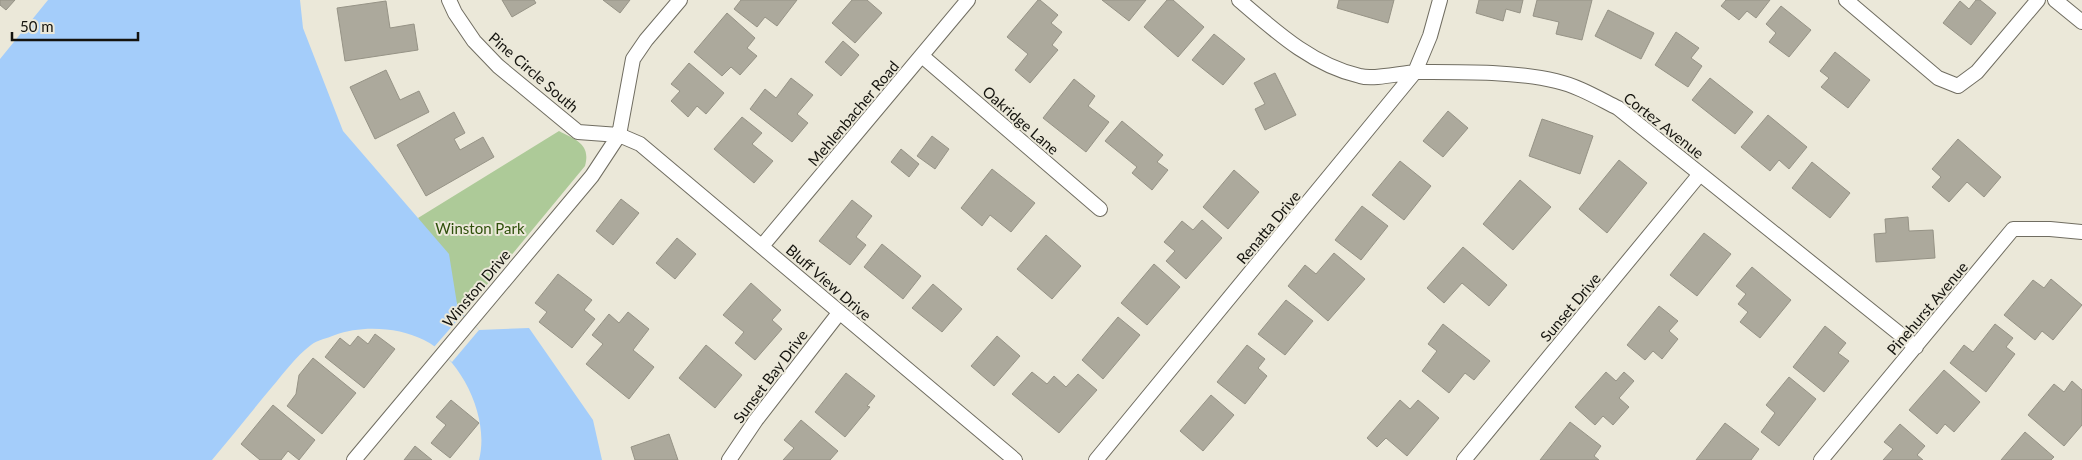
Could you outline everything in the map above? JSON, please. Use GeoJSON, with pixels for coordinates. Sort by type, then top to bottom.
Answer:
{"type":"FeatureCollection","features":[{"type":"Feature","properties":{"kind":"street","name":"Pine Circle South"},"geometry":{"type":"LineString","coordinates":[[450,0],[455,13],[474,41],[492,60],[578,132],[619,135]]}},
{"type":"Feature","properties":{"kind":"street"},"geometry":{"type":"LineString","coordinates":[[619,135],[633,60],[646,40],[680,0]]}},
{"type":"Feature","properties":{"kind":"street","name":"Mehlenbacher Road"},"geometry":{"type":"LineString","coordinates":[[762,246],[968,0]]}},
{"type":"Feature","properties":{"kind":"street","name":"Cortez Avenue"},"geometry":{"type":"LineString","coordinates":[[1239,0],[1278,33],[1315,59],[1361,77],[1415,72],[1527,76],[1556,81],[1583,90],[1618,108],[1916,347]]}},
{"type":"Feature","properties":{"kind":"street","name":"Renatta Drive"},"geometry":{"type":"LineString","coordinates":[[1096,460],[1415,72],[1430,36],[1440,0]]}},
{"type":"Feature","properties":{"kind":"street"},"geometry":{"type":"LineString","coordinates":[[1846,0],[1938,78],[1958,86],[1977,72],[2038,0]]}},
{"type":"Feature","properties":{"kind":"street"},"geometry":{"type":"LineString","coordinates":[[2055,0],[2082,22]]}},
{"type":"Feature","properties":{"kind":"street","name":"Oakridge Lane"},"geometry":{"type":"LineString","coordinates":[[922,56],[1100,209]]}},
{"type":"Feature","properties":{"kind":"street","name":"Bluff View Drive"},"geometry":{"type":"LineString","coordinates":[[619,135],[640,144],[1015,460]]}},
{"type":"Feature","properties":{"kind":"street","name":"Winston Drive"},"geometry":{"type":"LineString","coordinates":[[354,460],[592,176],[619,135]]}},
{"type":"Feature","properties":{"kind":"street","name":"Sunset Drive"},"geometry":{"type":"LineString","coordinates":[[1464,460],[1700,174]]}},
{"type":"Feature","properties":{"kind":"street","name":"Pinehurst Avenue"},"geometry":{"type":"LineString","coordinates":[[1821,460],[2014,229],[2050,229],[2082,232]]}},
{"type":"Feature","properties":{"kind":"street","name":"Sunset Bay Drive"},"geometry":{"type":"LineString","coordinates":[[729,460],[756,420],[839,312]]}},
{"type":"Feature","properties":{"kind":"green space","name":"Winston Park"},"geometry":{"type":"Polygon","coordinates":[[[559,131],[576,140],[584,148],[586,153],[585,166],[462,315],[418,218],[559,131]]]}},
{"type":"Feature","properties":{"kind":"water"},"geometry":{"type":"Polygon","coordinates":[[[48,0],[300,0],[303,28],[343,131],[449,254],[458,310],[479,330],[529,328],[593,420],[602,460],[479,460],[481,444],[480,426],[476,409],[470,391],[450,361],[438,349],[414,336],[392,330],[368,329],[335,335],[316,342],[306,349],[290,365],[212,460],[0,460],[0,59],[48,0]]]}},
{"type":"Feature","properties":{"kind":"pier"},"geometry":{"type":"Polygon","coordinates":[[[462,315],[479,330],[452,362],[434,347],[462,315]]]}},
{"type":"Feature","properties":{"kind":"building"},"geometry":{"type":"Polygon","coordinates":[[[0,0],[15,0],[6,10],[0,5],[0,0]]]}},
{"type":"Feature","properties":{"kind":"building"},"geometry":{"type":"Polygon","coordinates":[[[502,0],[534,0],[536,3],[512,17],[502,0]]]}},
{"type":"Feature","properties":{"kind":"building"},"geometry":{"type":"Polygon","coordinates":[[[603,0],[630,0],[620,13],[603,0]]]}},
{"type":"Feature","properties":{"kind":"building"},"geometry":{"type":"Polygon","coordinates":[[[741,0],[797,0],[777,26],[765,17],[757,27],[734,9],[741,0]]]}},
{"type":"Feature","properties":{"kind":"building"},"geometry":{"type":"Polygon","coordinates":[[[852,0],[867,0],[882,13],[855,43],[832,23],[852,0]]]}},
{"type":"Feature","properties":{"kind":"building"},"geometry":{"type":"Polygon","coordinates":[[[1038,0],[1058,15],[1051,23],[1062,32],[1052,45],[1058,50],[1030,83],[1015,70],[1028,54],[1007,37],[1038,0]]]}},
{"type":"Feature","properties":{"kind":"building"},"geometry":{"type":"Polygon","coordinates":[[[1102,0],[1146,0],[1129,21],[1102,0]]]}},
{"type":"Feature","properties":{"kind":"building"},"geometry":{"type":"Polygon","coordinates":[[[1167,0],[1173,0],[1204,27],[1178,57],[1144,27],[1167,0]]]}},
{"type":"Feature","properties":{"kind":"building"},"geometry":{"type":"Polygon","coordinates":[[[1339,0],[1394,0],[1388,23],[1337,8],[1339,0]]]}},
{"type":"Feature","properties":{"kind":"building"},"geometry":{"type":"Polygon","coordinates":[[[1479,0],[1523,0],[1520,13],[1506,9],[1503,21],[1476,13],[1479,0]]]}},
{"type":"Feature","properties":{"kind":"building"},"geometry":{"type":"Polygon","coordinates":[[[1537,0],[1592,0],[1582,40],[1556,34],[1559,22],[1533,16],[1537,0]]]}},
{"type":"Feature","properties":{"kind":"building"},"geometry":{"type":"Polygon","coordinates":[[[1726,0],[1770,0],[1756,18],[1747,11],[1739,20],[1721,6],[1726,0]]]}},
{"type":"Feature","properties":{"kind":"building"},"geometry":{"type":"Polygon","coordinates":[[[1976,0],[1980,0],[1996,13],[1971,45],[1943,23],[1960,1],[1969,9],[1976,0]]]}},
{"type":"Feature","properties":{"kind":"building"},"geometry":{"type":"Polygon","coordinates":[[[386,1],[390,28],[414,24],[418,50],[345,61],[337,8],[386,1]]]}},
{"type":"Feature","properties":{"kind":"building"},"geometry":{"type":"Polygon","coordinates":[[[1781,6],[1811,30],[1789,57],[1769,42],[1776,33],[1766,24],[1781,6]]]}},
{"type":"Feature","properties":{"kind":"building"},"geometry":{"type":"Polygon","coordinates":[[[1608,10],[1654,33],[1641,59],[1595,36],[1608,10]]]}},
{"type":"Feature","properties":{"kind":"building"},"geometry":{"type":"Polygon","coordinates":[[[727,13],[755,38],[747,48],[757,56],[740,75],[731,67],[722,76],[694,52],[727,13]]]}},
{"type":"Feature","properties":{"kind":"building"},"geometry":{"type":"Polygon","coordinates":[[[1676,32],[1699,48],[1691,58],[1702,66],[1688,87],[1655,65],[1676,32]]]}},
{"type":"Feature","properties":{"kind":"building"},"geometry":{"type":"Polygon","coordinates":[[[1214,34],[1245,59],[1223,85],[1192,60],[1214,34]]]}},
{"type":"Feature","properties":{"kind":"building"},"geometry":{"type":"Polygon","coordinates":[[[843,41],[859,55],[841,76],[825,62],[843,41]]]}},
{"type":"Feature","properties":{"kind":"building"},"geometry":{"type":"Polygon","coordinates":[[[1835,52],[1870,80],[1848,108],[1821,87],[1829,78],[1820,71],[1835,52]]]}},
{"type":"Feature","properties":{"kind":"building"},"geometry":{"type":"Polygon","coordinates":[[[689,63],[724,93],[706,114],[697,106],[688,117],[671,101],[680,91],[671,84],[689,63]]]}},
{"type":"Feature","properties":{"kind":"building"},"geometry":{"type":"Polygon","coordinates":[[[386,70],[400,100],[419,91],[429,112],[375,139],[350,87],[386,70]]]}},
{"type":"Feature","properties":{"kind":"building"},"geometry":{"type":"Polygon","coordinates":[[[1275,73],[1296,115],[1265,130],[1255,109],[1265,104],[1254,83],[1275,73]]]}},
{"type":"Feature","properties":{"kind":"building"},"geometry":{"type":"Polygon","coordinates":[[[791,78],[813,95],[797,114],[808,123],[792,142],[750,109],[765,89],[776,98],[791,78]]]}},
{"type":"Feature","properties":{"kind":"building"},"geometry":{"type":"Polygon","coordinates":[[[1710,78],[1753,112],[1735,134],[1692,100],[1710,78]]]}},
{"type":"Feature","properties":{"kind":"building"},"geometry":{"type":"Polygon","coordinates":[[[1074,79],[1095,96],[1088,106],[1109,122],[1086,152],[1043,118],[1074,79]]]}},
{"type":"Feature","properties":{"kind":"building"},"geometry":{"type":"Polygon","coordinates":[[[1448,111],[1468,128],[1443,157],[1423,141],[1448,111]]]}},
{"type":"Feature","properties":{"kind":"building"},"geometry":{"type":"Polygon","coordinates":[[[454,112],[465,133],[454,139],[460,150],[483,137],[494,157],[426,196],[397,145],[454,112]]]}},
{"type":"Feature","properties":{"kind":"building"},"geometry":{"type":"Polygon","coordinates":[[[1768,115],[1807,147],[1789,169],[1779,160],[1770,171],[1741,147],[1768,115]]]}},
{"type":"Feature","properties":{"kind":"building"},"geometry":{"type":"Polygon","coordinates":[[[742,117],[762,133],[752,144],[773,161],[754,183],[714,149],[742,117]]]}},
{"type":"Feature","properties":{"kind":"building"},"geometry":{"type":"Polygon","coordinates":[[[1542,119],[1593,136],[1580,174],[1529,156],[1542,119]]]}},
{"type":"Feature","properties":{"kind":"building"},"geometry":{"type":"Polygon","coordinates":[[[1122,121],[1163,155],[1157,162],[1168,170],[1152,190],[1132,173],[1137,167],[1105,141],[1122,121]]]}},
{"type":"Feature","properties":{"kind":"building"},"geometry":{"type":"Polygon","coordinates":[[[932,136],[949,149],[935,169],[917,156],[932,136]]]}},
{"type":"Feature","properties":{"kind":"building"},"geometry":{"type":"Polygon","coordinates":[[[1958,139],[2001,177],[1984,197],[1967,182],[1949,202],[1932,187],[1941,177],[1932,169],[1958,139]]]}},
{"type":"Feature","properties":{"kind":"building"},"geometry":{"type":"Polygon","coordinates":[[[901,149],[919,164],[909,177],[891,162],[901,149]]]}},
{"type":"Feature","properties":{"kind":"building"},"geometry":{"type":"Polygon","coordinates":[[[1619,160],[1647,183],[1607,233],[1579,209],[1619,160]]]}},
{"type":"Feature","properties":{"kind":"building"},"geometry":{"type":"Polygon","coordinates":[[[1400,161],[1431,186],[1404,220],[1372,195],[1400,161]]]}},
{"type":"Feature","properties":{"kind":"building"},"geometry":{"type":"Polygon","coordinates":[[[1812,162],[1850,193],[1830,218],[1792,188],[1812,162]]]}},
{"type":"Feature","properties":{"kind":"building"},"geometry":{"type":"Polygon","coordinates":[[[992,169],[1035,203],[1011,232],[990,215],[982,226],[961,208],[992,169]]]}},
{"type":"Feature","properties":{"kind":"building"},"geometry":{"type":"Polygon","coordinates":[[[1234,170],[1259,192],[1228,229],[1203,207],[1234,170]]]}},
{"type":"Feature","properties":{"kind":"building"},"geometry":{"type":"Polygon","coordinates":[[[1520,180],[1551,207],[1513,250],[1483,224],[1520,180]]]}},
{"type":"Feature","properties":{"kind":"building"},"geometry":{"type":"Polygon","coordinates":[[[621,199],[639,213],[613,245],[596,231],[621,199]]]}},
{"type":"Feature","properties":{"kind":"building"},"geometry":{"type":"Polygon","coordinates":[[[852,200],[872,216],[856,237],[866,245],[850,265],[819,241],[852,200]]]}},
{"type":"Feature","properties":{"kind":"building"},"geometry":{"type":"Polygon","coordinates":[[[1362,206],[1388,226],[1361,260],[1335,240],[1362,206]]]}},
{"type":"Feature","properties":{"kind":"building"},"geometry":{"type":"Polygon","coordinates":[[[1908,217],[1909,231],[1933,230],[1935,258],[1876,262],[1874,234],[1886,233],[1885,219],[1908,217]]]}},
{"type":"Feature","properties":{"kind":"building"},"geometry":{"type":"Polygon","coordinates":[[[1202,220],[1222,238],[1186,279],[1166,261],[1175,251],[1164,242],[1182,221],[1193,230],[1202,220]]]}},
{"type":"Feature","properties":{"kind":"building"},"geometry":{"type":"Polygon","coordinates":[[[1704,233],[1731,254],[1697,296],[1670,275],[1704,233]]]}},
{"type":"Feature","properties":{"kind":"building"},"geometry":{"type":"Polygon","coordinates":[[[1046,235],[1081,266],[1052,299],[1017,269],[1046,235]]]}},
{"type":"Feature","properties":{"kind":"building"},"geometry":{"type":"Polygon","coordinates":[[[677,238],[696,254],[675,279],[656,263],[677,238]]]}},
{"type":"Feature","properties":{"kind":"building"},"geometry":{"type":"Polygon","coordinates":[[[882,244],[921,276],[903,299],[864,267],[882,244]]]}},
{"type":"Feature","properties":{"kind":"building"},"geometry":{"type":"Polygon","coordinates":[[[1463,247],[1507,285],[1489,306],[1462,283],[1444,303],[1427,288],[1463,247]]]}},
{"type":"Feature","properties":{"kind":"building"},"geometry":{"type":"Polygon","coordinates":[[[1334,253],[1365,279],[1328,321],[1288,286],[1305,265],[1316,274],[1334,253]]]}},
{"type":"Feature","properties":{"kind":"building"},"geometry":{"type":"Polygon","coordinates":[[[1154,264],[1180,287],[1147,325],[1121,303],[1154,264]]]}},
{"type":"Feature","properties":{"kind":"building"},"geometry":{"type":"Polygon","coordinates":[[[1752,267],[1791,300],[1760,338],[1740,322],[1748,312],[1738,304],[1746,294],[1736,286],[1752,267]]]}},
{"type":"Feature","properties":{"kind":"building"},"geometry":{"type":"Polygon","coordinates":[[[558,274],[592,300],[584,310],[595,319],[572,348],[539,322],[547,312],[535,303],[558,274]]]}},
{"type":"Feature","properties":{"kind":"building"},"geometry":{"type":"Polygon","coordinates":[[[2051,279],[2082,305],[2053,340],[2042,331],[2035,340],[2004,315],[2033,280],[2044,288],[2051,279]]]}},
{"type":"Feature","properties":{"kind":"building"},"geometry":{"type":"Polygon","coordinates":[[[751,283],[781,310],[772,320],[782,329],[755,360],[735,343],[744,332],[723,315],[751,283]]]}},
{"type":"Feature","properties":{"kind":"building"},"geometry":{"type":"Polygon","coordinates":[[[933,284],[962,309],[942,332],[912,308],[933,284]]]}},
{"type":"Feature","properties":{"kind":"building"},"geometry":{"type":"Polygon","coordinates":[[[1286,300],[1313,321],[1285,355],[1258,334],[1286,300]]]}},
{"type":"Feature","properties":{"kind":"building"},"geometry":{"type":"Polygon","coordinates":[[[1659,306],[1678,321],[1669,331],[1678,339],[1662,359],[1653,351],[1645,360],[1627,345],[1659,306]]]}},
{"type":"Feature","properties":{"kind":"building"},"geometry":{"type":"Polygon","coordinates":[[[628,312],[649,329],[633,350],[654,367],[629,399],[586,364],[603,344],[592,335],[609,314],[619,323],[628,312]]]}},
{"type":"Feature","properties":{"kind":"building"},"geometry":{"type":"Polygon","coordinates":[[[1118,317],[1140,335],[1103,379],[1082,360],[1118,317]]]}},
{"type":"Feature","properties":{"kind":"building"},"geometry":{"type":"Polygon","coordinates":[[[1443,324],[1490,361],[1474,380],[1465,373],[1449,393],[1422,371],[1437,351],[1428,344],[1443,324]]]}},
{"type":"Feature","properties":{"kind":"building"},"geometry":{"type":"Polygon","coordinates":[[[1995,324],[2013,338],[2006,347],[2015,354],[1986,392],[1950,363],[1964,345],[1973,352],[1995,324]]]}},
{"type":"Feature","properties":{"kind":"building"},"geometry":{"type":"Polygon","coordinates":[[[1825,326],[1846,343],[1838,353],[1849,361],[1824,392],[1793,367],[1825,326]]]}},
{"type":"Feature","properties":{"kind":"building"},"geometry":{"type":"Polygon","coordinates":[[[375,334],[395,349],[364,388],[325,357],[340,338],[350,346],[358,336],[368,344],[375,334]]]}},
{"type":"Feature","properties":{"kind":"building"},"geometry":{"type":"Polygon","coordinates":[[[997,336],[1020,356],[994,386],[971,366],[997,336]]]}},
{"type":"Feature","properties":{"kind":"building"},"geometry":{"type":"Polygon","coordinates":[[[706,345],[742,375],[715,408],[679,378],[706,345]]]}},
{"type":"Feature","properties":{"kind":"building"},"geometry":{"type":"Polygon","coordinates":[[[1247,345],[1265,359],[1258,368],[1267,376],[1245,404],[1217,382],[1247,345]]]}},
{"type":"Feature","properties":{"kind":"building"},"geometry":{"type":"Polygon","coordinates":[[[313,358],[356,393],[322,434],[287,406],[296,394],[299,375],[313,358]]]}},
{"type":"Feature","properties":{"kind":"building"},"geometry":{"type":"Polygon","coordinates":[[[1944,370],[1980,402],[1954,432],[1945,424],[1937,434],[1909,410],[1944,370]]]}},
{"type":"Feature","properties":{"kind":"building"},"geometry":{"type":"Polygon","coordinates":[[[1032,372],[1047,384],[1054,376],[1066,387],[1078,374],[1097,390],[1059,433],[1012,394],[1032,372]]]}},
{"type":"Feature","properties":{"kind":"building"},"geometry":{"type":"Polygon","coordinates":[[[1606,372],[1616,381],[1624,372],[1634,381],[1619,398],[1629,407],[1613,425],[1603,416],[1595,425],[1575,407],[1606,372]]]}},
{"type":"Feature","properties":{"kind":"building"},"geometry":{"type":"Polygon","coordinates":[[[846,373],[875,396],[867,406],[870,407],[845,437],[815,412],[846,373]]]}},
{"type":"Feature","properties":{"kind":"building"},"geometry":{"type":"Polygon","coordinates":[[[1789,377],[1816,399],[1779,446],[1761,432],[1775,413],[1766,405],[1789,377]]]}},
{"type":"Feature","properties":{"kind":"building"},"geometry":{"type":"Polygon","coordinates":[[[2072,381],[2082,390],[2082,425],[2064,446],[2028,415],[2054,384],[2064,392],[2072,381]]]}},
{"type":"Feature","properties":{"kind":"building"},"geometry":{"type":"Polygon","coordinates":[[[1211,395],[1234,415],[1203,451],[1180,431],[1211,395]]]}},
{"type":"Feature","properties":{"kind":"building"},"geometry":{"type":"Polygon","coordinates":[[[451,400],[479,423],[450,458],[431,443],[446,425],[436,417],[451,400]]]}},
{"type":"Feature","properties":{"kind":"building"},"geometry":{"type":"Polygon","coordinates":[[[1400,400],[1410,409],[1418,400],[1439,418],[1407,456],[1386,438],[1377,447],[1367,438],[1400,400]]]}},
{"type":"Feature","properties":{"kind":"building"},"geometry":{"type":"Polygon","coordinates":[[[273,405],[315,440],[299,460],[288,451],[281,460],[260,460],[241,444],[273,405]]]}},
{"type":"Feature","properties":{"kind":"building"},"geometry":{"type":"Polygon","coordinates":[[[801,420],[838,451],[830,460],[783,460],[794,448],[784,440],[801,420]]]}},
{"type":"Feature","properties":{"kind":"building"},"geometry":{"type":"Polygon","coordinates":[[[1570,422],[1601,446],[1594,456],[1599,460],[1540,460],[1570,422]]]}},
{"type":"Feature","properties":{"kind":"building"},"geometry":{"type":"Polygon","coordinates":[[[1725,423],[1759,449],[1751,460],[1696,460],[1725,423]]]}},
{"type":"Feature","properties":{"kind":"building"},"geometry":{"type":"Polygon","coordinates":[[[1900,424],[1925,446],[1917,455],[1923,460],[1883,460],[1893,449],[1884,442],[1900,424]]]}},
{"type":"Feature","properties":{"kind":"building"},"geometry":{"type":"Polygon","coordinates":[[[2025,432],[2054,457],[2051,460],[2001,460],[2025,432]]]}},
{"type":"Feature","properties":{"kind":"building"},"geometry":{"type":"Polygon","coordinates":[[[669,434],[678,460],[635,460],[631,447],[669,434]]]}},
{"type":"Feature","properties":{"kind":"building"},"geometry":{"type":"Polygon","coordinates":[[[415,446],[432,460],[404,460],[415,446]]]}}]}
